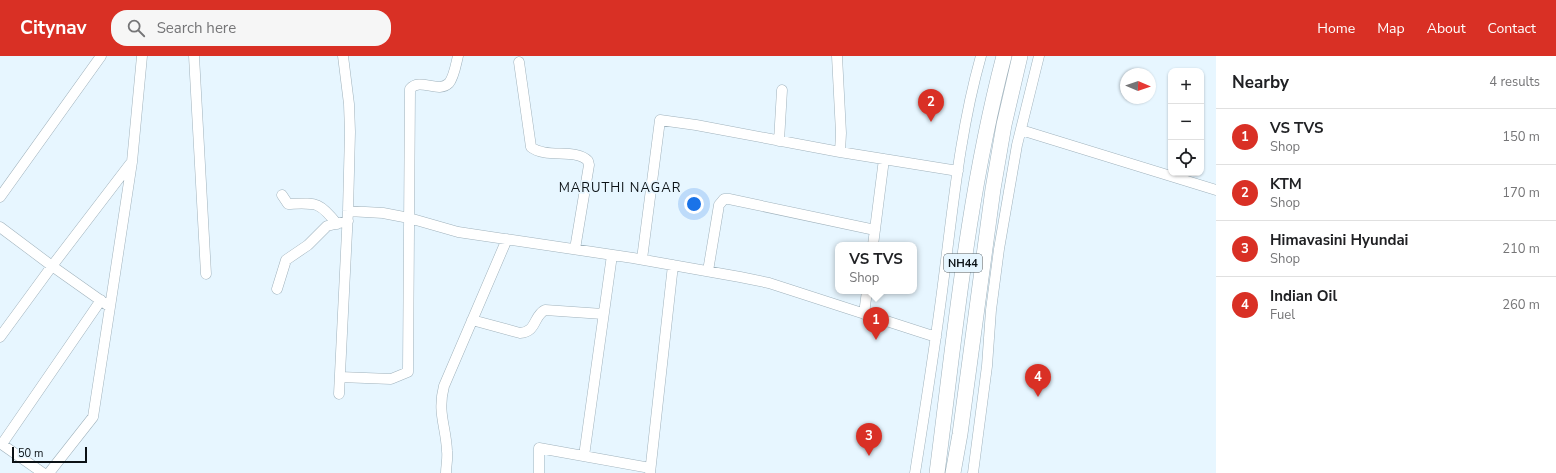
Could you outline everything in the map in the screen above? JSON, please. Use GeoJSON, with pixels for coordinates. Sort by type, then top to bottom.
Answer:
{"type":"FeatureCollection","features":[{"type":"Feature","properties":{"kind":"highway","name":"NH44"},"geometry":{"type":"LineString","coordinates":[[938,473],[956,309],[965,251],[988,123],[1004,56]]}},
{"type":"Feature","properties":{"kind":"highway","name":"NH44"},"geometry":{"type":"LineString","coordinates":[[953,473],[960,434],[993,189],[1004,125],[1020,56]]}},
{"type":"Feature","properties":{"kind":"street"},"geometry":{"type":"LineString","coordinates":[[0,197],[101,56]]}},
{"type":"Feature","properties":{"kind":"street"},"geometry":{"type":"LineString","coordinates":[[49,473],[93,417],[132,162],[142,56]]}},
{"type":"Feature","properties":{"kind":"street"},"geometry":{"type":"LineString","coordinates":[[194,56],[206,274]]}},
{"type":"Feature","properties":{"kind":"street"},"geometry":{"type":"LineString","coordinates":[[339,394],[348,216],[349,111],[343,56]]}},
{"type":"Feature","properties":{"kind":"street"},"geometry":{"type":"LineString","coordinates":[[340,377],[391,379],[408,372],[410,89],[412,86],[420,84],[440,87],[446,85],[452,77],[458,56]]}},
{"type":"Feature","properties":{"kind":"street"},"geometry":{"type":"LineString","coordinates":[[837,56],[841,133],[840,152]]}},
{"type":"Feature","properties":{"kind":"street"},"geometry":{"type":"LineString","coordinates":[[915,473],[936,337],[966,119],[981,56]]}},
{"type":"Feature","properties":{"kind":"street"},"geometry":{"type":"LineString","coordinates":[[973,473],[987,366],[991,310],[999,250],[1021,130],[1039,56]]}},
{"type":"Feature","properties":{"kind":"street"},"geometry":{"type":"LineString","coordinates":[[519,62],[531,148],[540,152],[581,156],[588,160],[575,249]]}},
{"type":"Feature","properties":{"kind":"street"},"geometry":{"type":"LineString","coordinates":[[779,141],[782,90]]}},
{"type":"Feature","properties":{"kind":"street"},"geometry":{"type":"LineString","coordinates":[[642,259],[660,120],[958,171]]}},
{"type":"Feature","properties":{"kind":"street"},"geometry":{"type":"LineString","coordinates":[[1021,130],[1216,190]]}},
{"type":"Feature","properties":{"kind":"street"},"geometry":{"type":"LineString","coordinates":[[873,242],[884,159]]}},
{"type":"Feature","properties":{"kind":"street"},"geometry":{"type":"LineString","coordinates":[[0,337],[52,266],[132,162]]}},
{"type":"Feature","properties":{"kind":"street"},"geometry":{"type":"LineString","coordinates":[[282,195],[288,204],[312,203],[326,209],[337,224]]}},
{"type":"Feature","properties":{"kind":"street"},"geometry":{"type":"LineString","coordinates":[[708,271],[719,205],[724,199],[875,230]]}},
{"type":"Feature","properties":{"kind":"street"},"geometry":{"type":"LineString","coordinates":[[277,289],[286,260],[308,245],[326,226],[337,224],[348,216],[383,213],[409,218],[458,232],[642,259],[769,283],[936,337]]}},
{"type":"Feature","properties":{"kind":"street"},"geometry":{"type":"LineString","coordinates":[[0,227],[52,266],[110,306]]}},
{"type":"Feature","properties":{"kind":"street"},"geometry":{"type":"LineString","coordinates":[[446,473],[447,452],[440,407],[444,386],[507,239]]}},
{"type":"Feature","properties":{"kind":"street"},"geometry":{"type":"LineString","coordinates":[[584,456],[612,255]]}},
{"type":"Feature","properties":{"kind":"street"},"geometry":{"type":"LineString","coordinates":[[539,473],[539,448],[584,456],[650,471],[673,265]]}},
{"type":"Feature","properties":{"kind":"street"},"geometry":{"type":"LineString","coordinates":[[864,314],[867,294]]}},
{"type":"Feature","properties":{"kind":"street"},"geometry":{"type":"LineString","coordinates":[[43,473],[1,444],[101,300]]}},
{"type":"Feature","properties":{"kind":"street"},"geometry":{"type":"LineString","coordinates":[[472,320],[520,333],[530,330],[539,314],[545,310],[603,314]]}},
{"type":"Feature","properties":{"kind":"place","name":"KTM"},"geometry":{"type":"Point","coordinates":[931,122]}},
{"type":"Feature","properties":{"kind":"place","name":"VS TVS"},"geometry":{"type":"Point","coordinates":[876,340]}},
{"type":"Feature","properties":{"kind":"place","name":"Indian Oil"},"geometry":{"type":"Point","coordinates":[1038,397]}},
{"type":"Feature","properties":{"kind":"place","name":"Himavasini Hyundai"},"geometry":{"type":"Point","coordinates":[869,456]}},
{"type":"Feature","properties":{"kind":"district","name":"MARUTHI NAGAR"},"geometry":{"type":"Point","coordinates":[620,187]}}]}
